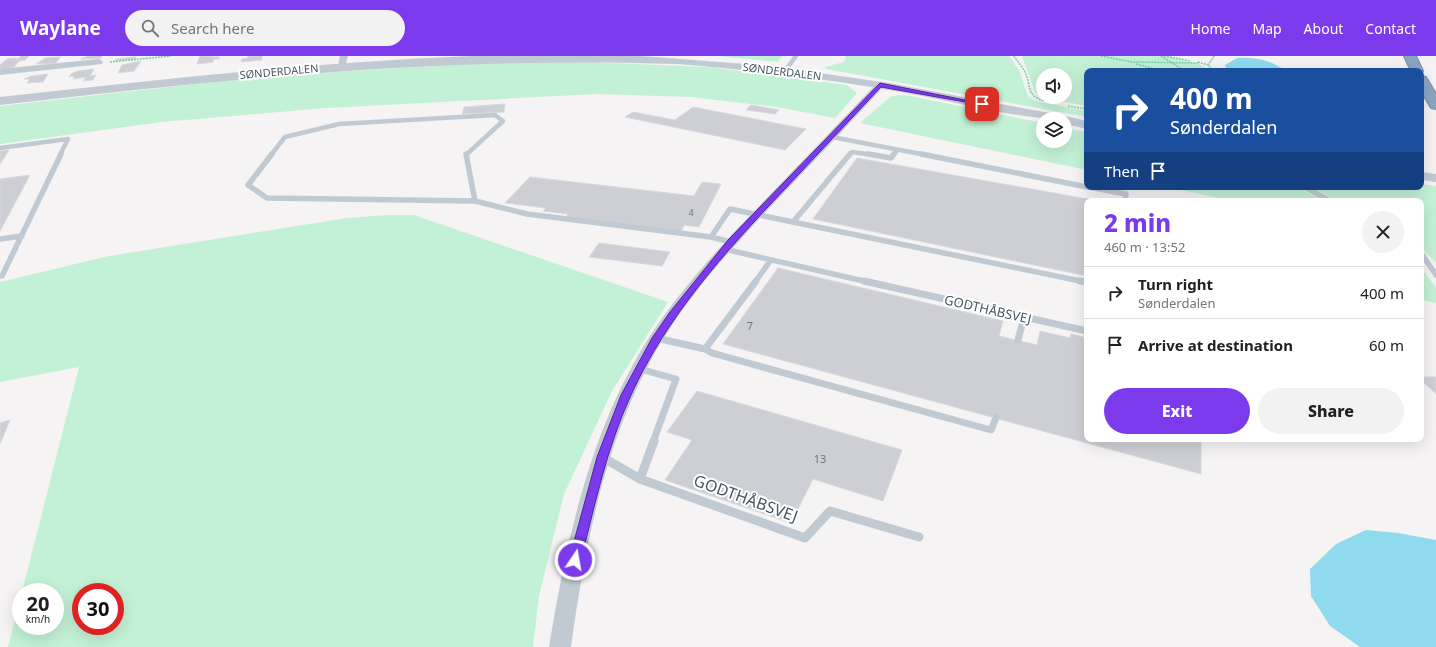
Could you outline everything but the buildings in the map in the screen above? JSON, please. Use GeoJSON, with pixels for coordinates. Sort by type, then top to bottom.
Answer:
{"type":"FeatureCollection","features":[{"type":"Feature","properties":{"kind":"highway"},"geometry":{"type":"LineString","coordinates":[[1410,56],[1416,68]]}},
{"type":"Feature","properties":{"kind":"highway"},"geometry":{"type":"LineString","coordinates":[[1424,85],[1436,105]]}},
{"type":"Feature","properties":{"kind":"street","name":"SØNDERDALEN"},"geometry":{"type":"LineString","coordinates":[[0,101],[343,60],[540,56],[634,58],[784,71],[880,85],[1036,115]]}},
{"type":"Feature","properties":{"kind":"street"},"geometry":{"type":"LineString","coordinates":[[0,72],[100,62]]}},
{"type":"Feature","properties":{"kind":"street"},"geometry":{"type":"LineString","coordinates":[[560,647],[578,545],[602,457],[626,395],[656,338],[681,302],[727,246],[880,85]]}},
{"type":"Feature","properties":{"kind":"street"},"geometry":{"type":"LineString","coordinates":[[1072,122],[1084,124]]}},
{"type":"Feature","properties":{"kind":"street"},"geometry":{"type":"LineString","coordinates":[[1424,176],[1436,178]]}},
{"type":"Feature","properties":{"kind":"lane"},"geometry":{"type":"LineString","coordinates":[[784,71],[796,56]]}},
{"type":"Feature","properties":{"kind":"lane","name":"GODTHÅBSVEJ"},"geometry":{"type":"LineString","coordinates":[[475,201],[466,154],[503,121],[495,115],[339,124],[285,137],[248,185],[267,198],[475,201],[528,214],[711,237],[727,246],[771,260],[1084,330]]}},
{"type":"Feature","properties":{"kind":"lane"},"geometry":{"type":"LineString","coordinates":[[832,137],[1084,186]]}},
{"type":"Feature","properties":{"kind":"lane"},"geometry":{"type":"LineString","coordinates":[[0,148],[68,139],[22,236],[1,276]]}},
{"type":"Feature","properties":{"kind":"lane"},"geometry":{"type":"LineString","coordinates":[[793,222],[852,152],[891,158],[898,150]]}},
{"type":"Feature","properties":{"kind":"lane"},"geometry":{"type":"LineString","coordinates":[[1104,190],[1126,194],[1125,198]]}},
{"type":"Feature","properties":{"kind":"lane"},"geometry":{"type":"LineString","coordinates":[[1310,190],[1324,198]]}},
{"type":"Feature","properties":{"kind":"lane"},"geometry":{"type":"LineString","coordinates":[[711,237],[730,209],[1084,281]]}},
{"type":"Feature","properties":{"kind":"lane"},"geometry":{"type":"LineString","coordinates":[[0,239],[22,236]]}},
{"type":"Feature","properties":{"kind":"lane"},"geometry":{"type":"LineString","coordinates":[[1424,257],[1436,275]]}},
{"type":"Feature","properties":{"kind":"lane"},"geometry":{"type":"LineString","coordinates":[[705,349],[771,260]]}},
{"type":"Feature","properties":{"kind":"lane"},"geometry":{"type":"LineString","coordinates":[[1018,340],[1024,317]]}},
{"type":"Feature","properties":{"kind":"lane"},"geometry":{"type":"LineString","coordinates":[[656,338],[705,349],[712,353],[991,430],[996,418]]}},
{"type":"Feature","properties":{"kind":"lane"},"geometry":{"type":"LineString","coordinates":[[640,369],[676,379],[640,479]]}},
{"type":"Feature","properties":{"kind":"lane","name":"GODTHÅBSVEJ"},"geometry":{"type":"LineString","coordinates":[[602,457],[640,479],[805,538],[830,511],[919,536]]}},
{"type":"Feature","properties":{"kind":"path"},"geometry":{"type":"LineString","coordinates":[[100,62],[171,56]]}},
{"type":"Feature","properties":{"kind":"path"},"geometry":{"type":"LineString","coordinates":[[1014,56],[1025,72],[1029,92],[1036,99]]}},
{"type":"Feature","properties":{"kind":"path"},"geometry":{"type":"LineString","coordinates":[[1101,56],[1153,68]]}},
{"type":"Feature","properties":{"kind":"path"},"geometry":{"type":"LineString","coordinates":[[1163,56],[1181,68]]}},
{"type":"Feature","properties":{"kind":"path"},"geometry":{"type":"LineString","coordinates":[[1163,56],[1200,63],[1208,65],[1211,68]]}},
{"type":"Feature","properties":{"kind":"path"},"geometry":{"type":"LineString","coordinates":[[1208,65],[1214,56]]}},
{"type":"Feature","properties":{"kind":"path"},"geometry":{"type":"LineString","coordinates":[[1132,62],[1200,63]]}},
{"type":"Feature","properties":{"kind":"path"},"geometry":{"type":"LineString","coordinates":[[1062,105],[1084,109]]}},
{"type":"Feature","properties":{"kind":"green space"},"geometry":{"type":"Polygon","coordinates":[[[718,56],[785,56],[781,57],[778,62],[718,56]]]}},
{"type":"Feature","properties":{"kind":"green space"},"geometry":{"type":"Polygon","coordinates":[[[846,56],[1009,56],[1020,72],[1028,97],[1036,101],[1036,104],[1051,104],[1084,110],[1084,116],[1072,114],[1072,112],[1060,112],[826,69],[825,67],[844,62],[846,56]]]}},
{"type":"Feature","properties":{"kind":"green space"},"geometry":{"type":"Polygon","coordinates":[[[1022,56],[1163,56],[1198,64],[1206,68],[1084,68],[1084,105],[1072,103],[1072,68],[1036,68],[1036,93],[1022,56]]]}},
{"type":"Feature","properties":{"kind":"green space"},"geometry":{"type":"Polygon","coordinates":[[[536,60],[709,67],[847,85],[857,93],[835,118],[777,107],[691,97],[596,94],[326,108],[162,122],[0,144],[0,106],[268,76],[536,60]]]}},
{"type":"Feature","properties":{"kind":"green space"},"geometry":{"type":"Polygon","coordinates":[[[898,95],[910,96],[1036,122],[1036,148],[1072,148],[1072,129],[1084,131],[1084,169],[860,123],[890,97],[898,95]]]}},
{"type":"Feature","properties":{"kind":"green space"},"geometry":{"type":"Polygon","coordinates":[[[1424,184],[1436,186],[1436,263],[1424,250],[1424,198],[1332,198],[1318,190],[1424,190],[1424,184]]]}},
{"type":"Feature","properties":{"kind":"green space"},"geometry":{"type":"Polygon","coordinates":[[[1180,190],[1303,190],[1317,198],[1219,198],[1180,190]]]}},
{"type":"Feature","properties":{"kind":"green space"},"geometry":{"type":"Polygon","coordinates":[[[387,215],[414,215],[668,302],[612,391],[564,494],[539,596],[533,647],[8,647],[12,631],[12,635],[64,635],[64,583],[24,583],[79,367],[0,382],[0,282],[109,256],[347,218],[387,215]]]}},
{"type":"Feature","properties":{"kind":"green space"},"geometry":{"type":"Polygon","coordinates":[[[1424,271],[1436,288],[1436,303],[1424,301],[1424,271]]]}},
{"type":"Feature","properties":{"kind":"water"},"geometry":{"type":"Polygon","coordinates":[[[1237,58],[1250,58],[1263,60],[1282,68],[1226,68],[1225,65],[1237,58]]]}},
{"type":"Feature","properties":{"kind":"water"},"geometry":{"type":"Polygon","coordinates":[[[1366,530],[1398,533],[1436,540],[1436,647],[1360,647],[1330,626],[1311,596],[1310,569],[1336,544],[1366,530]]]}},
{"type":"Feature","properties":{"kind":"route"},"geometry":{"type":"LineString","coordinates":[[575,560],[602,457],[626,395],[656,338],[681,302],[730,242],[880,85],[982,104]]}}]}
